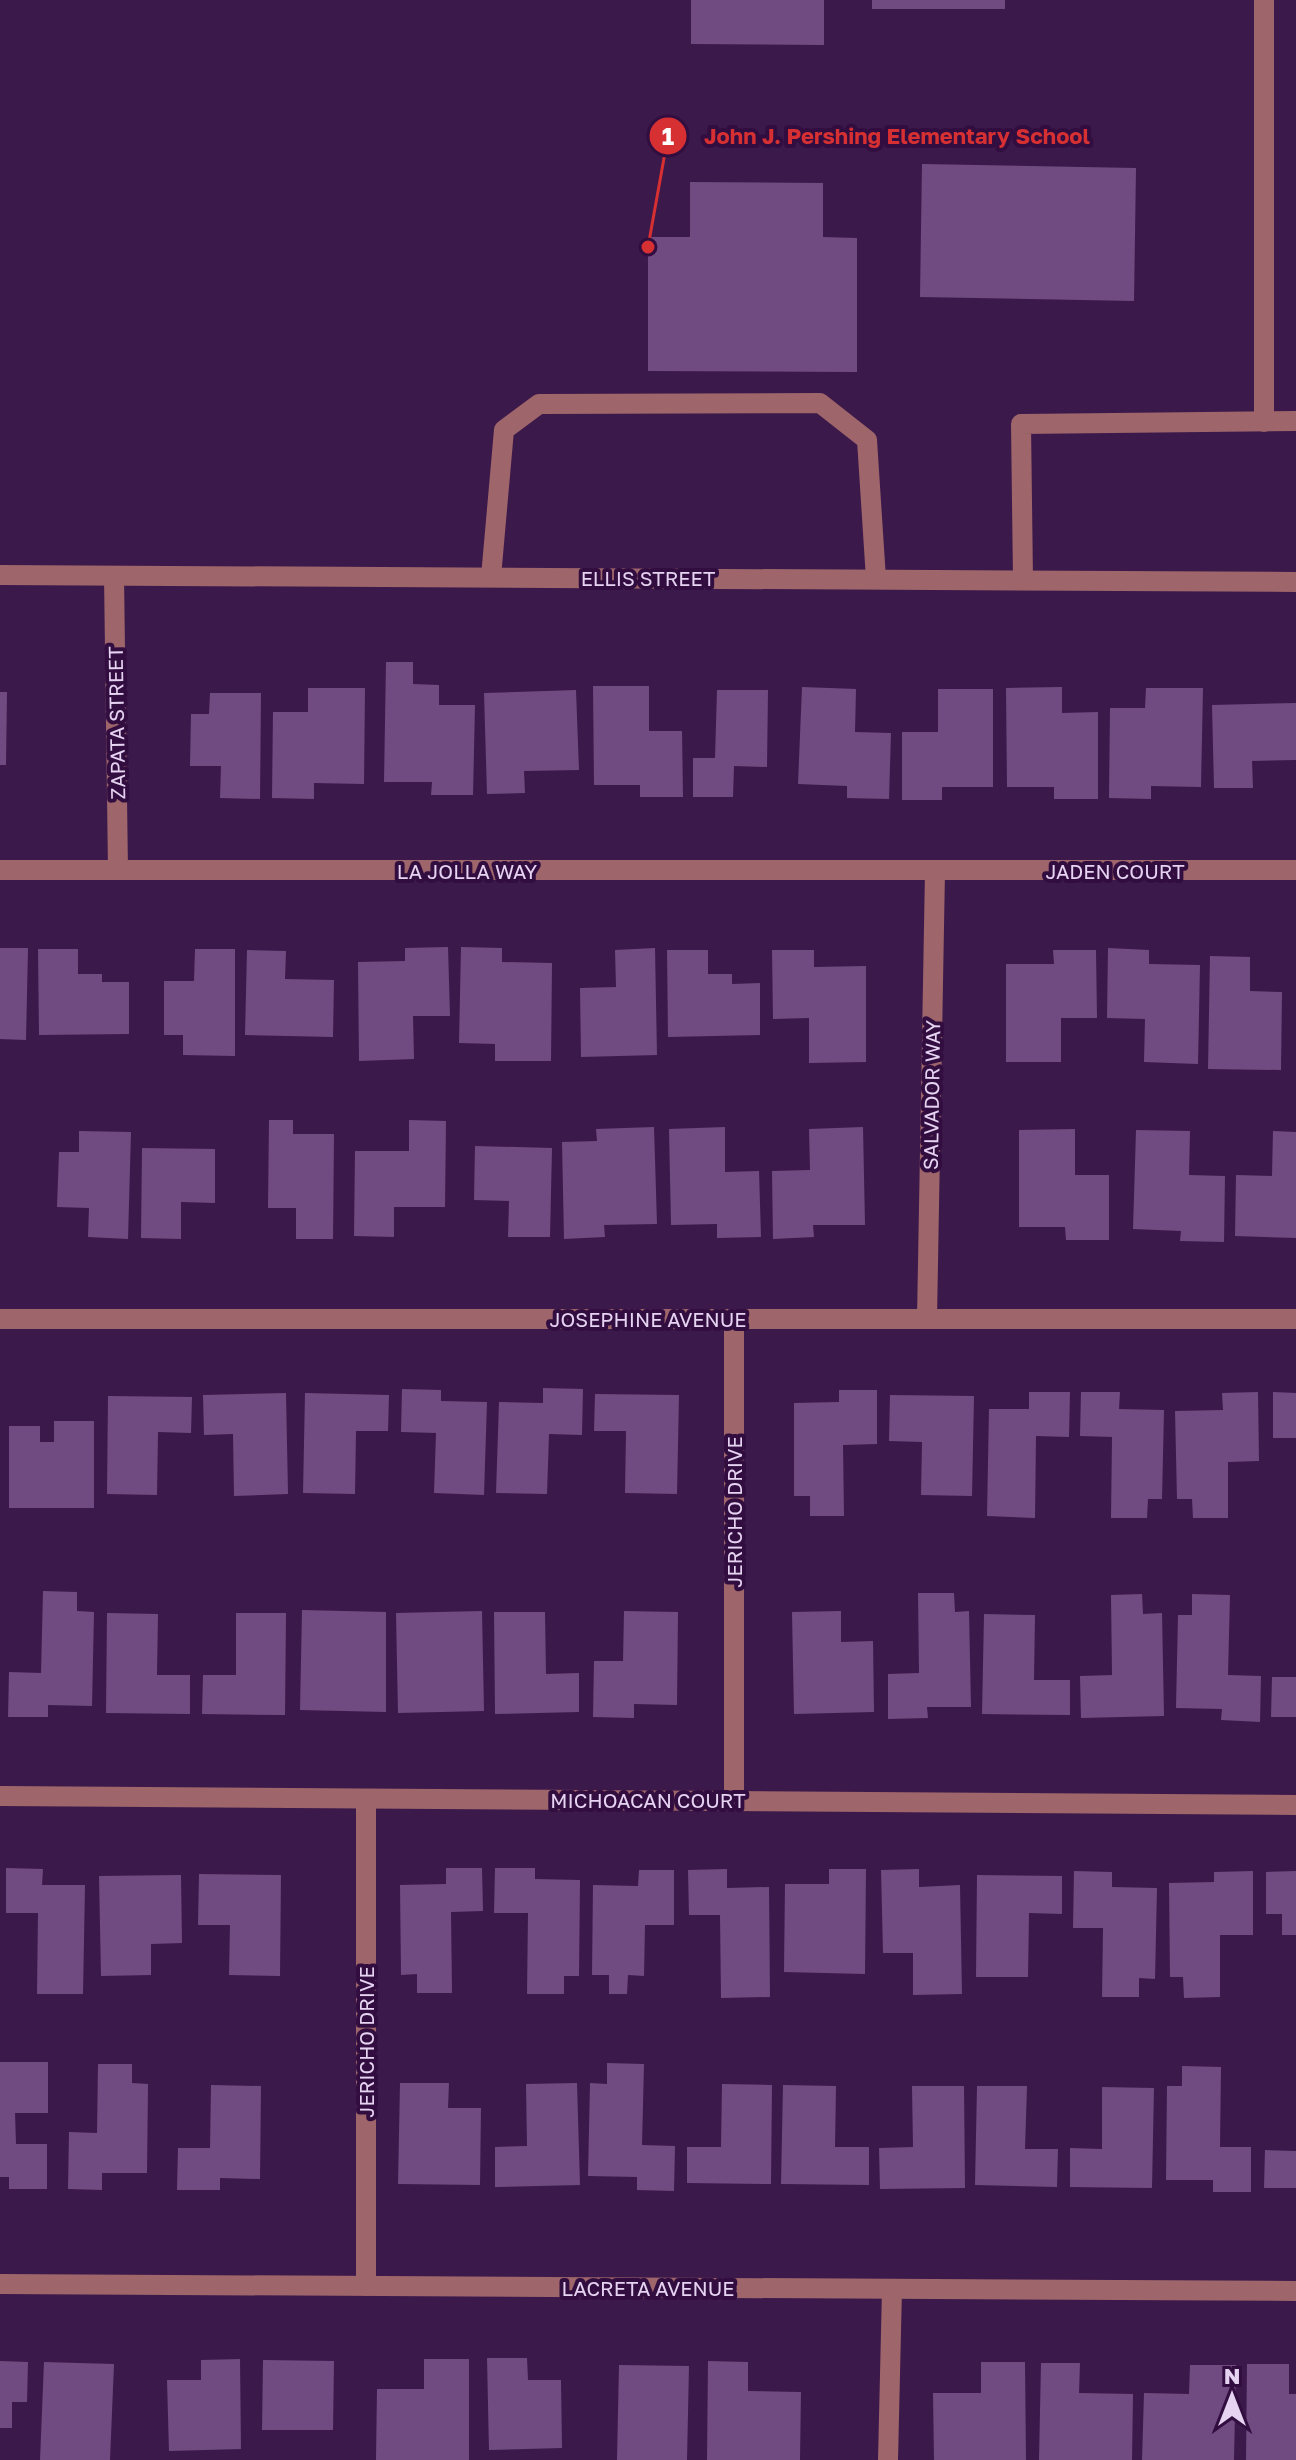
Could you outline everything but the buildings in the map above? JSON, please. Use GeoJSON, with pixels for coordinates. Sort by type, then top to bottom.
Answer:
{"type":"FeatureCollection","features":[{"type":"Feature","properties":{"kind":"street"},"geometry":{"type":"LineString","coordinates":[[1264,0],[1264,422]]}},
{"type":"Feature","properties":{"kind":"street"},"geometry":{"type":"LineString","coordinates":[[491,577],[504,430],[539,404],[820,403],[867,440],[876,579]]}},
{"type":"Feature","properties":{"kind":"street"},"geometry":{"type":"LineString","coordinates":[[1023,580],[1021,424],[1296,421]]}},
{"type":"Feature","properties":{"kind":"street","name":"ELLIS STREET"},"geometry":{"type":"LineString","coordinates":[[0,575],[1296,582]]}},
{"type":"Feature","properties":{"kind":"street","name":"ZAPATA STREET"},"geometry":{"type":"LineString","coordinates":[[114,576],[118,870]]}},
{"type":"Feature","properties":{"kind":"street","name":"LA JOLLA WAY"},"geometry":{"type":"LineString","coordinates":[[0,870],[935,871]]}},
{"type":"Feature","properties":{"kind":"street","name":"JADEN COURT"},"geometry":{"type":"LineString","coordinates":[[935,871],[1296,870]]}},
{"type":"Feature","properties":{"kind":"street","name":"SALVADOR WAY"},"geometry":{"type":"LineString","coordinates":[[927,1319],[935,871]]}},
{"type":"Feature","properties":{"kind":"street","name":"JOSEPHINE AVENUE"},"geometry":{"type":"LineString","coordinates":[[0,1319],[1296,1319]]}},
{"type":"Feature","properties":{"kind":"street","name":"JERICHO DRIVE"},"geometry":{"type":"LineString","coordinates":[[734,1319],[734,1801]]}},
{"type":"Feature","properties":{"kind":"street","name":"MICHOACAN COURT"},"geometry":{"type":"LineString","coordinates":[[0,1796],[1296,1805]]}},
{"type":"Feature","properties":{"kind":"street","name":"JERICHO DRIVE"},"geometry":{"type":"LineString","coordinates":[[366,1799],[366,2286]]}},
{"type":"Feature","properties":{"kind":"street","name":"LACRETA AVENUE"},"geometry":{"type":"LineString","coordinates":[[0,2284],[1296,2291]]}},
{"type":"Feature","properties":{"kind":"street"},"geometry":{"type":"LineString","coordinates":[[888,2460],[892,2289]]}},
{"type":"Feature","properties":{"kind":"place","name":"John J. Pershing Elementary School"},"geometry":{"type":"Point","coordinates":[648,247]}}]}
